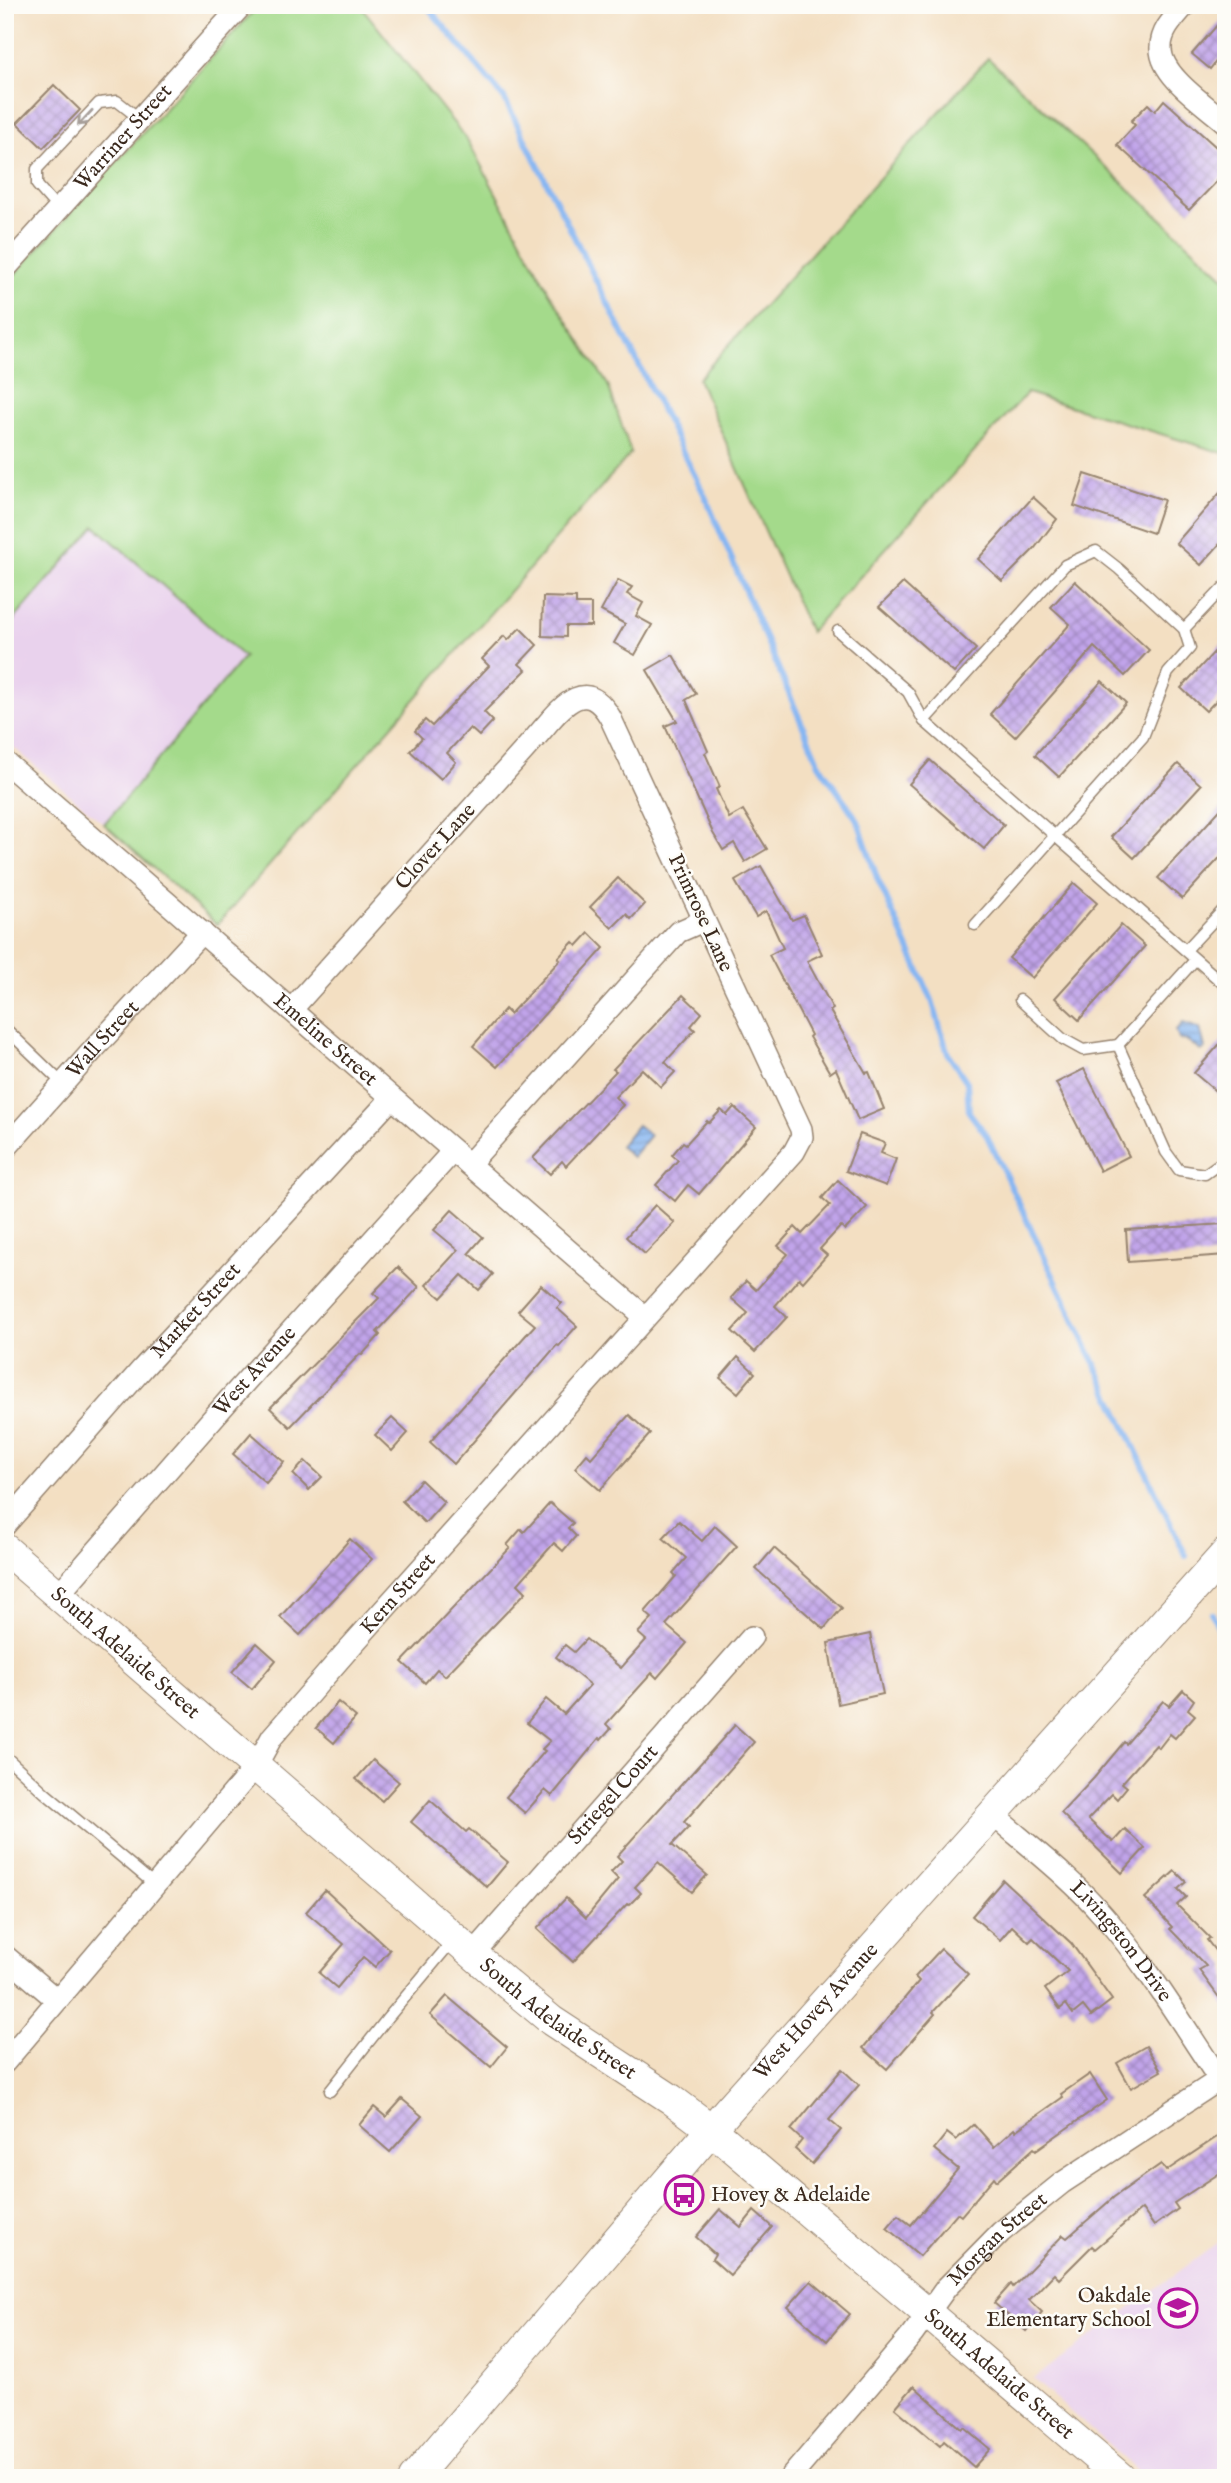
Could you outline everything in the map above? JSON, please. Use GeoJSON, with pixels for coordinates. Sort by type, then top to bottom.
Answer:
{"type":"FeatureCollection","features":[{"type":"Feature","properties":{"kind":"street","name":"Warriner Street"},"geometry":{"type":"LineString","coordinates":[[5,269],[242,5]]}},
{"type":"Feature","properties":{"kind":"street"},"geometry":{"type":"LineString","coordinates":[[1185,5],[1169,24],[1160,46],[1164,63],[1174,78],[1226,123]]}},
{"type":"Feature","properties":{"kind":"street","name":"Clover Lane"},"geometry":{"type":"LineString","coordinates":[[291,1010],[570,701],[580,696],[589,697]]}},
{"type":"Feature","properties":{"kind":"street","name":"Primrose Lane"},"geometry":{"type":"LineString","coordinates":[[589,697],[603,705],[610,717],[797,1121],[802,1137]]}},
{"type":"Feature","properties":{"kind":"street","name":"Emeline Street"},"geometry":{"type":"LineString","coordinates":[[5,762],[645,1317]]}},
{"type":"Feature","properties":{"kind":"street","name":"West Avenue"},"geometry":{"type":"LineString","coordinates":[[58,1595],[229,1401],[461,1157],[678,932],[703,921]]}},
{"type":"Feature","properties":{"kind":"street","name":"Wall Street"},"geometry":{"type":"LineString","coordinates":[[5,1149],[202,932]]}},
{"type":"Feature","properties":{"kind":"street","name":"Market Street"},"geometry":{"type":"LineString","coordinates":[[5,1525],[143,1368],[391,1099]]}},
{"type":"Feature","properties":{"kind":"street","name":"Kern Street"},"geometry":{"type":"LineString","coordinates":[[5,2062],[256,1766],[272,1737],[794,1152],[802,1137]]}},
{"type":"Feature","properties":{"kind":"street","name":"South Adelaide Street"},"geometry":{"type":"LineString","coordinates":[[5,1549],[552,2021],[712,2129],[1121,2478]]}},
{"type":"Feature","properties":{"kind":"street","name":"West Hovey Avenue"},"geometry":{"type":"LineString","coordinates":[[414,2478],[712,2129],[1226,1553]]}},
{"type":"Feature","properties":{"kind":"street","name":"Striegel Court"},"geometry":{"type":"LineString","coordinates":[[464,1946],[752,1637]]}},
{"type":"Feature","properties":{"kind":"street","name":"Livingston Drive"},"geometry":{"type":"LineString","coordinates":[[992,1814],[1059,1872],[1104,1916],[1140,1962],[1223,2085]]}},
{"type":"Feature","properties":{"kind":"street"},"geometry":{"type":"LineString","coordinates":[[5,1956],[57,2000]]}},
{"type":"Feature","properties":{"kind":"street","name":"Morgan Street"},"geometry":{"type":"LineString","coordinates":[[790,2478],[914,2334],[946,2288],[1001,2232],[1062,2183],[1223,2085]]}},
{"type":"Feature","properties":{"kind":"lane"},"geometry":{"type":"LineString","coordinates":[[58,209],[37,185],[37,169],[99,103],[117,101],[140,119]]}},
{"type":"Feature","properties":{"kind":"lane"},"geometry":{"type":"LineString","coordinates":[[924,721],[1065,565],[1096,551],[1184,629],[1190,648],[1168,673],[1143,737],[975,925]]}},
{"type":"Feature","properties":{"kind":"lane"},"geometry":{"type":"LineString","coordinates":[[1184,629],[1226,585]]}},
{"type":"Feature","properties":{"kind":"lane"},"geometry":{"type":"LineString","coordinates":[[838,631],[908,692],[924,721],[1226,986]]}},
{"type":"Feature","properties":{"kind":"lane"},"geometry":{"type":"LineString","coordinates":[[1186,950],[1226,907]]}},
{"type":"Feature","properties":{"kind":"lane"},"geometry":{"type":"LineString","coordinates":[[1020,1000],[1063,1039],[1083,1050],[1118,1045],[1195,960]]}},
{"type":"Feature","properties":{"kind":"lane"},"geometry":{"type":"LineString","coordinates":[[5,1028],[62,1084]]}},
{"type":"Feature","properties":{"kind":"lane"},"geometry":{"type":"LineString","coordinates":[[1118,1045],[1166,1152],[1179,1170],[1205,1174],[1226,1159]]}},
{"type":"Feature","properties":{"kind":"lane"},"geometry":{"type":"LineString","coordinates":[[5,1756],[155,1885]]}},
{"type":"Feature","properties":{"kind":"lane"},"geometry":{"type":"LineString","coordinates":[[330,2091],[386,2020],[464,1946]]}},
{"type":"Feature","properties":{"kind":"shaded area"},"geometry":{"type":"Polygon","coordinates":[[[95,526],[245,658],[104,824],[5,740],[5,630],[95,526]]]}},
{"type":"Feature","properties":{"kind":"shaded area","name":"Oakdale Elementary School"},"geometry":{"type":"Polygon","coordinates":[[[1226,2237],[1226,2478],[1146,2478],[1033,2379],[1226,2237]]]}},
{"type":"Feature","properties":{"kind":"green space"},"geometry":{"type":"Polygon","coordinates":[[[259,5],[360,5],[468,141],[549,292],[608,385],[631,453],[217,925],[104,824],[244,657],[95,526],[5,630],[5,285],[259,5]]]}},
{"type":"Feature","properties":{"kind":"green space"},"geometry":{"type":"Polygon","coordinates":[[[988,58],[1226,279],[1226,454],[1027,393],[810,632],[698,379],[988,58]]]}},
{"type":"Feature","properties":{"kind":"water"},"geometry":{"type":"Polygon","coordinates":[[[1183,1023],[1200,1029],[1205,1048],[1201,1051],[1188,1041],[1179,1039],[1176,1031],[1183,1023]]]}},
{"type":"Feature","properties":{"kind":"water"},"geometry":{"type":"Polygon","coordinates":[[[637,1125],[650,1135],[632,1157],[620,1146],[637,1125]]]}},
{"type":"Feature","properties":{"kind":"building"},"geometry":{"type":"Polygon","coordinates":[[[1226,15],[1226,66],[1218,59],[1210,69],[1192,54],[1226,15]]]}},
{"type":"Feature","properties":{"kind":"building"},"geometry":{"type":"Polygon","coordinates":[[[54,85],[80,110],[43,148],[17,123],[54,85]]]}},
{"type":"Feature","properties":{"kind":"building"},"geometry":{"type":"Polygon","coordinates":[[[1164,100],[1226,156],[1226,172],[1189,210],[1117,145],[1135,125],[1131,121],[1148,104],[1155,111],[1164,100]]]}},
{"type":"Feature","properties":{"kind":"building"},"geometry":{"type":"Polygon","coordinates":[[[1085,474],[1164,500],[1153,533],[1074,506],[1085,474]]]}},
{"type":"Feature","properties":{"kind":"building"},"geometry":{"type":"Polygon","coordinates":[[[1226,486],[1226,537],[1201,565],[1176,543],[1226,486]]]}},
{"type":"Feature","properties":{"kind":"building"},"geometry":{"type":"Polygon","coordinates":[[[1033,497],[1057,519],[1034,549],[1002,581],[978,559],[1033,497]]]}},
{"type":"Feature","properties":{"kind":"building"},"geometry":{"type":"Polygon","coordinates":[[[618,580],[632,587],[627,594],[643,603],[636,616],[652,625],[635,655],[614,643],[625,624],[601,611],[618,580]]]}},
{"type":"Feature","properties":{"kind":"building"},"geometry":{"type":"Polygon","coordinates":[[[1075,581],[1149,650],[1125,676],[1094,647],[1015,737],[990,714],[1070,624],[1051,607],[1075,581]]]}},
{"type":"Feature","properties":{"kind":"building"},"geometry":{"type":"Polygon","coordinates":[[[903,583],[976,649],[954,673],[879,607],[903,583]]]}},
{"type":"Feature","properties":{"kind":"building"},"geometry":{"type":"Polygon","coordinates":[[[543,597],[576,598],[576,604],[591,604],[591,626],[566,626],[566,637],[542,636],[543,597]]]}},
{"type":"Feature","properties":{"kind":"building"},"geometry":{"type":"Polygon","coordinates":[[[520,628],[537,645],[519,664],[526,670],[484,712],[493,721],[479,736],[470,728],[447,753],[456,762],[441,779],[410,751],[422,738],[415,731],[425,720],[432,726],[489,666],[482,659],[504,636],[508,640],[520,628]]]}},
{"type":"Feature","properties":{"kind":"building"},"geometry":{"type":"Polygon","coordinates":[[[1226,639],[1226,690],[1206,711],[1181,688],[1226,639]]]}},
{"type":"Feature","properties":{"kind":"building"},"geometry":{"type":"Polygon","coordinates":[[[673,655],[696,694],[686,700],[708,751],[705,753],[720,787],[716,789],[729,818],[743,810],[767,849],[745,862],[734,843],[723,850],[713,833],[665,726],[677,721],[647,670],[673,655]]]}},
{"type":"Feature","properties":{"kind":"building"},"geometry":{"type":"Polygon","coordinates":[[[1102,681],[1126,703],[1059,777],[1035,755],[1102,681]]]}},
{"type":"Feature","properties":{"kind":"building"},"geometry":{"type":"Polygon","coordinates":[[[930,760],[1004,825],[984,849],[909,784],[930,760]]]}},
{"type":"Feature","properties":{"kind":"building"},"geometry":{"type":"Polygon","coordinates":[[[1178,764],[1201,785],[1134,858],[1111,837],[1178,764]]]}},
{"type":"Feature","properties":{"kind":"building"},"geometry":{"type":"Polygon","coordinates":[[[1226,803],[1226,851],[1182,899],[1158,878],[1226,803]]]}},
{"type":"Feature","properties":{"kind":"building"},"geometry":{"type":"Polygon","coordinates":[[[761,866],[792,920],[804,915],[822,954],[807,961],[833,1009],[830,1011],[866,1073],[869,1072],[884,1109],[858,1120],[836,1069],[830,1073],[809,1037],[811,1035],[769,955],[783,948],[766,911],[756,917],[735,881],[761,866]]]}},
{"type":"Feature","properties":{"kind":"building"},"geometry":{"type":"Polygon","coordinates":[[[618,878],[645,904],[631,919],[626,914],[612,928],[590,907],[618,878]]]}},
{"type":"Feature","properties":{"kind":"building"},"geometry":{"type":"Polygon","coordinates":[[[1074,883],[1097,903],[1032,978],[1009,958],[1074,883]]]}},
{"type":"Feature","properties":{"kind":"building"},"geometry":{"type":"Polygon","coordinates":[[[1121,925],[1145,946],[1079,1020],[1055,998],[1121,925]]]}},
{"type":"Feature","properties":{"kind":"building"},"geometry":{"type":"Polygon","coordinates":[[[589,933],[604,948],[497,1067],[473,1046],[505,1009],[510,1014],[573,942],[577,946],[589,933]]]}},
{"type":"Feature","properties":{"kind":"building"},"geometry":{"type":"Polygon","coordinates":[[[683,995],[702,1013],[691,1026],[695,1030],[665,1062],[675,1072],[661,1087],[642,1069],[615,1097],[623,1105],[566,1166],[562,1161],[550,1174],[533,1158],[616,1071],[613,1069],[683,995]]]}},
{"type":"Feature","properties":{"kind":"building"},"geometry":{"type":"Polygon","coordinates":[[[1226,1037],[1226,1100],[1194,1073],[1226,1037]]]}},
{"type":"Feature","properties":{"kind":"building"},"geometry":{"type":"Polygon","coordinates":[[[1084,1069],[1129,1156],[1100,1171],[1056,1083],[1084,1069]]]}},
{"type":"Feature","properties":{"kind":"building"},"geometry":{"type":"Polygon","coordinates":[[[734,1107],[756,1127],[699,1194],[688,1185],[675,1201],[656,1185],[678,1160],[672,1155],[683,1142],[686,1144],[721,1110],[727,1115],[734,1107]]]}},
{"type":"Feature","properties":{"kind":"building"},"geometry":{"type":"Polygon","coordinates":[[[860,1134],[885,1143],[881,1153],[896,1159],[886,1186],[846,1171],[860,1134]]]}},
{"type":"Feature","properties":{"kind":"building"},"geometry":{"type":"Polygon","coordinates":[[[838,1180],[867,1207],[845,1230],[841,1226],[820,1249],[827,1255],[803,1282],[799,1278],[775,1306],[787,1317],[755,1352],[732,1331],[748,1313],[731,1298],[746,1281],[756,1290],[788,1254],[778,1246],[795,1227],[802,1234],[830,1205],[822,1198],[838,1180]]]}},
{"type":"Feature","properties":{"kind":"building"},"geometry":{"type":"Polygon","coordinates":[[[655,1205],[675,1223],[645,1254],[626,1237],[655,1205]]]}},
{"type":"Feature","properties":{"kind":"building"},"geometry":{"type":"Polygon","coordinates":[[[452,1210],[483,1237],[469,1253],[493,1274],[479,1290],[462,1275],[441,1298],[426,1285],[458,1250],[434,1230],[452,1210]]]}},
{"type":"Feature","properties":{"kind":"building"},"geometry":{"type":"Polygon","coordinates":[[[1225,1224],[1226,1255],[1128,1262],[1126,1230],[1225,1224]]]}},
{"type":"Feature","properties":{"kind":"building"},"geometry":{"type":"Polygon","coordinates":[[[398,1267],[419,1287],[377,1332],[380,1335],[362,1355],[360,1354],[290,1427],[270,1408],[379,1298],[373,1293],[398,1267]]]}},
{"type":"Feature","properties":{"kind":"building"},"geometry":{"type":"Polygon","coordinates":[[[541,1285],[562,1303],[557,1308],[577,1326],[559,1346],[557,1345],[454,1464],[430,1442],[535,1325],[518,1311],[541,1285]]]}},
{"type":"Feature","properties":{"kind":"building"},"geometry":{"type":"Polygon","coordinates":[[[738,1357],[755,1373],[738,1393],[720,1378],[738,1357]]]}},
{"type":"Feature","properties":{"kind":"building"},"geometry":{"type":"Polygon","coordinates":[[[629,1415],[650,1434],[600,1490],[575,1468],[587,1454],[591,1458],[629,1415]]]}},
{"type":"Feature","properties":{"kind":"building"},"geometry":{"type":"Polygon","coordinates":[[[392,1418],[408,1433],[392,1451],[375,1435],[392,1418]]]}},
{"type":"Feature","properties":{"kind":"building"},"geometry":{"type":"Polygon","coordinates":[[[251,1433],[284,1462],[266,1483],[233,1454],[251,1433]]]}},
{"type":"Feature","properties":{"kind":"building"},"geometry":{"type":"Polygon","coordinates":[[[305,1461],[322,1477],[309,1490],[293,1474],[305,1461]]]}},
{"type":"Feature","properties":{"kind":"building"},"geometry":{"type":"Polygon","coordinates":[[[421,1480],[444,1502],[425,1523],[402,1501],[421,1480]]]}},
{"type":"Feature","properties":{"kind":"building"},"geometry":{"type":"Polygon","coordinates":[[[550,1503],[573,1523],[568,1528],[576,1536],[563,1551],[554,1543],[518,1584],[526,1592],[445,1676],[437,1669],[425,1683],[402,1662],[510,1548],[507,1545],[521,1529],[524,1532],[550,1503]]]}},
{"type":"Feature","properties":{"kind":"building"},"geometry":{"type":"Polygon","coordinates":[[[679,1521],[702,1541],[715,1526],[737,1546],[666,1625],[687,1643],[657,1678],[652,1673],[606,1724],[611,1729],[601,1740],[599,1738],[552,1796],[545,1790],[525,1813],[506,1797],[545,1751],[542,1749],[550,1741],[527,1723],[546,1699],[564,1714],[590,1685],[556,1657],[565,1645],[574,1652],[586,1639],[621,1668],[646,1640],[638,1633],[652,1618],[645,1612],[676,1576],[673,1573],[686,1558],[663,1538],[679,1521]]]}},
{"type":"Feature","properties":{"kind":"building"},"geometry":{"type":"Polygon","coordinates":[[[350,1539],[372,1559],[300,1635],[280,1617],[350,1539]]]}},
{"type":"Feature","properties":{"kind":"building"},"geometry":{"type":"Polygon","coordinates":[[[774,1548],[842,1608],[824,1629],[756,1569],[774,1548]]]}},
{"type":"Feature","properties":{"kind":"building"},"geometry":{"type":"Polygon","coordinates":[[[870,1634],[883,1694],[838,1704],[828,1643],[870,1634]]]}},
{"type":"Feature","properties":{"kind":"building"},"geometry":{"type":"Polygon","coordinates":[[[257,1643],[276,1660],[252,1689],[232,1672],[257,1643]]]}},
{"type":"Feature","properties":{"kind":"building"},"geometry":{"type":"Polygon","coordinates":[[[1183,1690],[1194,1700],[1188,1709],[1195,1715],[1175,1738],[1170,1734],[1159,1748],[1156,1745],[1122,1783],[1127,1787],[1117,1799],[1112,1794],[1088,1819],[1113,1842],[1125,1829],[1145,1848],[1122,1873],[1061,1813],[1163,1701],[1169,1706],[1183,1690]]]}},
{"type":"Feature","properties":{"kind":"building"},"geometry":{"type":"Polygon","coordinates":[[[338,1702],[356,1717],[334,1743],[316,1728],[338,1702]]]}},
{"type":"Feature","properties":{"kind":"building"},"geometry":{"type":"Polygon","coordinates":[[[735,1725],[754,1742],[684,1822],[689,1827],[672,1845],[707,1875],[692,1892],[658,1862],[635,1887],[641,1893],[627,1904],[573,1962],[537,1929],[566,1898],[586,1918],[618,1879],[611,1872],[622,1861],[617,1856],[735,1725]]]}},
{"type":"Feature","properties":{"kind":"building"},"geometry":{"type":"Polygon","coordinates":[[[373,1760],[399,1782],[382,1801],[356,1779],[373,1760]]]}},
{"type":"Feature","properties":{"kind":"building"},"geometry":{"type":"Polygon","coordinates":[[[430,1800],[466,1832],[469,1829],[508,1862],[487,1887],[411,1822],[430,1800]]]}},
{"type":"Feature","properties":{"kind":"building"},"geometry":{"type":"Polygon","coordinates":[[[1175,1871],[1186,1882],[1178,1889],[1186,1897],[1177,1905],[1210,1938],[1207,1940],[1226,1965],[1226,2007],[1199,1970],[1206,1966],[1145,1898],[1175,1871]]]}},
{"type":"Feature","properties":{"kind":"building"},"geometry":{"type":"Polygon","coordinates":[[[1003,1880],[1071,1943],[1112,2000],[1091,2016],[1083,2006],[1073,2014],[1066,2004],[1060,2009],[1045,1989],[1068,1971],[1033,1938],[1029,1942],[1012,1926],[1000,1940],[972,1916],[1003,1880]]]}},
{"type":"Feature","properties":{"kind":"building"},"geometry":{"type":"Polygon","coordinates":[[[325,1890],[390,1950],[375,1967],[363,1957],[337,1988],[319,1973],[344,1944],[306,1912],[325,1890]]]}},
{"type":"Feature","properties":{"kind":"building"},"geometry":{"type":"Polygon","coordinates":[[[941,1949],[968,1974],[887,2069],[863,2048],[919,1981],[915,1977],[941,1949]]]}},
{"type":"Feature","properties":{"kind":"building"},"geometry":{"type":"Polygon","coordinates":[[[447,1996],[507,2047],[491,2067],[430,2015],[447,1996]]]}},
{"type":"Feature","properties":{"kind":"building"},"geometry":{"type":"Polygon","coordinates":[[[1146,2046],[1161,2071],[1131,2088],[1117,2063],[1146,2046]]]}},
{"type":"Feature","properties":{"kind":"building"},"geometry":{"type":"Polygon","coordinates":[[[842,2069],[859,2085],[829,2120],[841,2130],[812,2164],[795,2149],[802,2140],[791,2130],[842,2069]]]}},
{"type":"Feature","properties":{"kind":"building"},"geometry":{"type":"Polygon","coordinates":[[[1090,2074],[1107,2100],[1036,2150],[1034,2148],[997,2181],[994,2177],[961,2216],[957,2213],[920,2256],[887,2228],[898,2215],[911,2225],[958,2169],[934,2149],[947,2133],[956,2140],[974,2124],[994,2147],[1014,2129],[1015,2131],[1063,2097],[1061,2094],[1090,2074]]]}},
{"type":"Feature","properties":{"kind":"building"},"geometry":{"type":"Polygon","coordinates":[[[402,2099],[422,2116],[390,2152],[359,2125],[374,2107],[386,2117],[402,2099]]]}},
{"type":"Feature","properties":{"kind":"building"},"geometry":{"type":"Polygon","coordinates":[[[1220,2135],[1226,2144],[1226,2169],[1174,2203],[1178,2209],[1154,2226],[1142,2209],[1095,2249],[1092,2246],[1059,2279],[1054,2274],[1029,2300],[1042,2312],[1026,2331],[994,2303],[1063,2235],[1067,2238],[1114,2197],[1161,2164],[1166,2171],[1220,2135]]]}},
{"type":"Feature","properties":{"kind":"building"},"geometry":{"type":"Polygon","coordinates":[[[720,2209],[741,2227],[754,2211],[772,2227],[730,2275],[712,2259],[715,2254],[696,2237],[720,2209]]]}},
{"type":"Feature","properties":{"kind":"building"},"geometry":{"type":"Polygon","coordinates":[[[811,2281],[850,2314],[827,2341],[788,2307],[811,2281]]]}},
{"type":"Feature","properties":{"kind":"building"},"geometry":{"type":"Polygon","coordinates":[[[914,2386],[962,2429],[964,2427],[990,2449],[974,2467],[944,2441],[940,2446],[895,2408],[914,2386]]]}},
{"type":"Feature","properties":{"kind":"waterway"},"geometry":{"type":"LineString","coordinates":[[426,5],[504,98],[704,494],[819,764],[858,821],[877,878],[932,1000],[948,1054],[967,1082],[969,1112],[987,1136],[1186,1556]]}},
{"type":"Feature","properties":{"kind":"waterway"},"geometry":{"type":"LineString","coordinates":[[1212,1614],[1226,1643]]}},
{"type":"Feature","properties":{"kind":"place","name":"Hovey & Adelaide"},"geometry":{"type":"Point","coordinates":[684,2195]}},
{"type":"Feature","properties":{"kind":"place","name":"Oakdale Elementary School"},"geometry":{"type":"Point","coordinates":[1178,2308]}}]}
